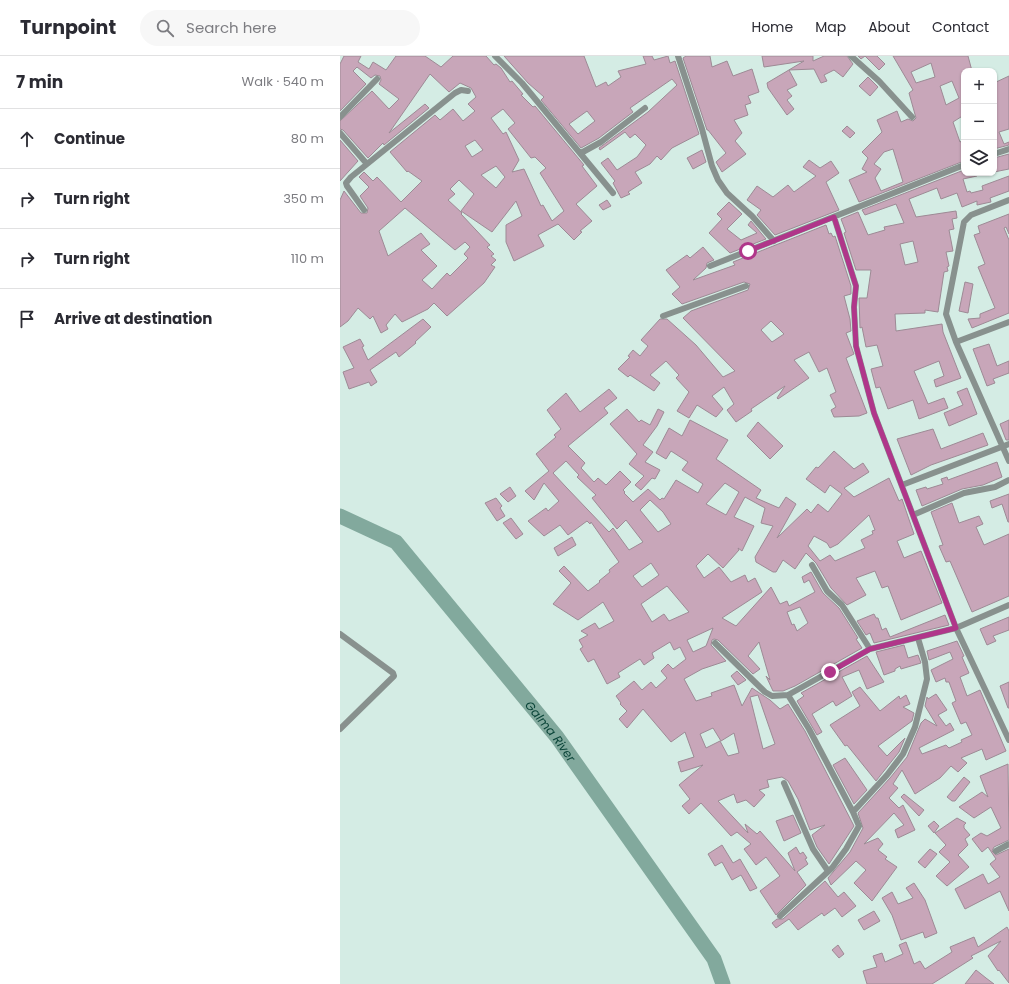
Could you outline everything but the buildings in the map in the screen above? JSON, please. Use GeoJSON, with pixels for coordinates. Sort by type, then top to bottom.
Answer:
{"type":"FeatureCollection","features":[{"type":"Feature","properties":{"kind":"street"},"geometry":{"type":"LineString","coordinates":[[495,56],[522,83],[613,193]]}},
{"type":"Feature","properties":{"kind":"street"},"geometry":{"type":"LineString","coordinates":[[678,56],[702,129],[712,166],[718,180],[727,193],[752,216],[774,241]]}},
{"type":"Feature","properties":{"kind":"street"},"geometry":{"type":"LineString","coordinates":[[851,56],[879,81],[912,117]]}},
{"type":"Feature","properties":{"kind":"street"},"geometry":{"type":"LineString","coordinates":[[340,117],[377,78]]}},
{"type":"Feature","properties":{"kind":"street"},"geometry":{"type":"LineString","coordinates":[[364,210],[346,183],[367,164],[455,93],[461,90],[468,91]]}},
{"type":"Feature","properties":{"kind":"street"},"geometry":{"type":"LineString","coordinates":[[581,153],[601,142],[645,108]]}},
{"type":"Feature","properties":{"kind":"street"},"geometry":{"type":"LineString","coordinates":[[340,133],[367,164]]}},
{"type":"Feature","properties":{"kind":"street"},"geometry":{"type":"LineString","coordinates":[[997,153],[1009,149]]}},
{"type":"Feature","properties":{"kind":"street"},"geometry":{"type":"LineString","coordinates":[[710,266],[961,166]]}},
{"type":"Feature","properties":{"kind":"street"},"geometry":{"type":"LineString","coordinates":[[1009,200],[971,215],[962,225],[946,314],[956,342],[1009,461]]}},
{"type":"Feature","properties":{"kind":"street"},"geometry":{"type":"LineString","coordinates":[[834,217],[856,286],[854,326],[862,372],[874,413],[956,628],[1009,740]]}},
{"type":"Feature","properties":{"kind":"street"},"geometry":{"type":"LineString","coordinates":[[663,316],[746,286]]}},
{"type":"Feature","properties":{"kind":"street"},"geometry":{"type":"LineString","coordinates":[[956,342],[1009,322]]}},
{"type":"Feature","properties":{"kind":"street"},"geometry":{"type":"LineString","coordinates":[[902,485],[1009,444]]}},
{"type":"Feature","properties":{"kind":"street"},"geometry":{"type":"LineString","coordinates":[[912,515],[964,493],[995,487],[1009,480]]}},
{"type":"Feature","properties":{"kind":"street"},"geometry":{"type":"LineString","coordinates":[[812,565],[827,591],[842,605],[870,649]]}},
{"type":"Feature","properties":{"kind":"street"},"geometry":{"type":"LineString","coordinates":[[715,643],[765,692],[772,696],[788,695],[870,649],[956,628],[1009,605]]}},
{"type":"Feature","properties":{"kind":"street"},"geometry":{"type":"LineString","coordinates":[[340,634],[393,673],[394,676],[340,729]]}},
{"type":"Feature","properties":{"kind":"street"},"geometry":{"type":"LineString","coordinates":[[853,812],[887,775],[903,754],[915,726],[927,679],[925,662],[918,638]]}},
{"type":"Feature","properties":{"kind":"street"},"geometry":{"type":"LineString","coordinates":[[780,916],[828,871],[846,849],[859,826],[809,729],[788,695]]}},
{"type":"Feature","properties":{"kind":"street"},"geometry":{"type":"LineString","coordinates":[[784,783],[813,849],[828,871]]}},
{"type":"Feature","properties":{"kind":"street"},"geometry":{"type":"LineString","coordinates":[[996,851],[1009,844]]}},
{"type":"Feature","properties":{"kind":"waterway","name":"Galma River"},"geometry":{"type":"LineString","coordinates":[[340,516],[396,542],[557,737],[714,959],[723,984]]}},
{"type":"Feature","properties":{"kind":"route"},"geometry":{"type":"LineString","coordinates":[[748,251],[834,217],[856,286],[854,307],[856,346],[874,413],[956,628],[870,649],[830,672]]}}]}
